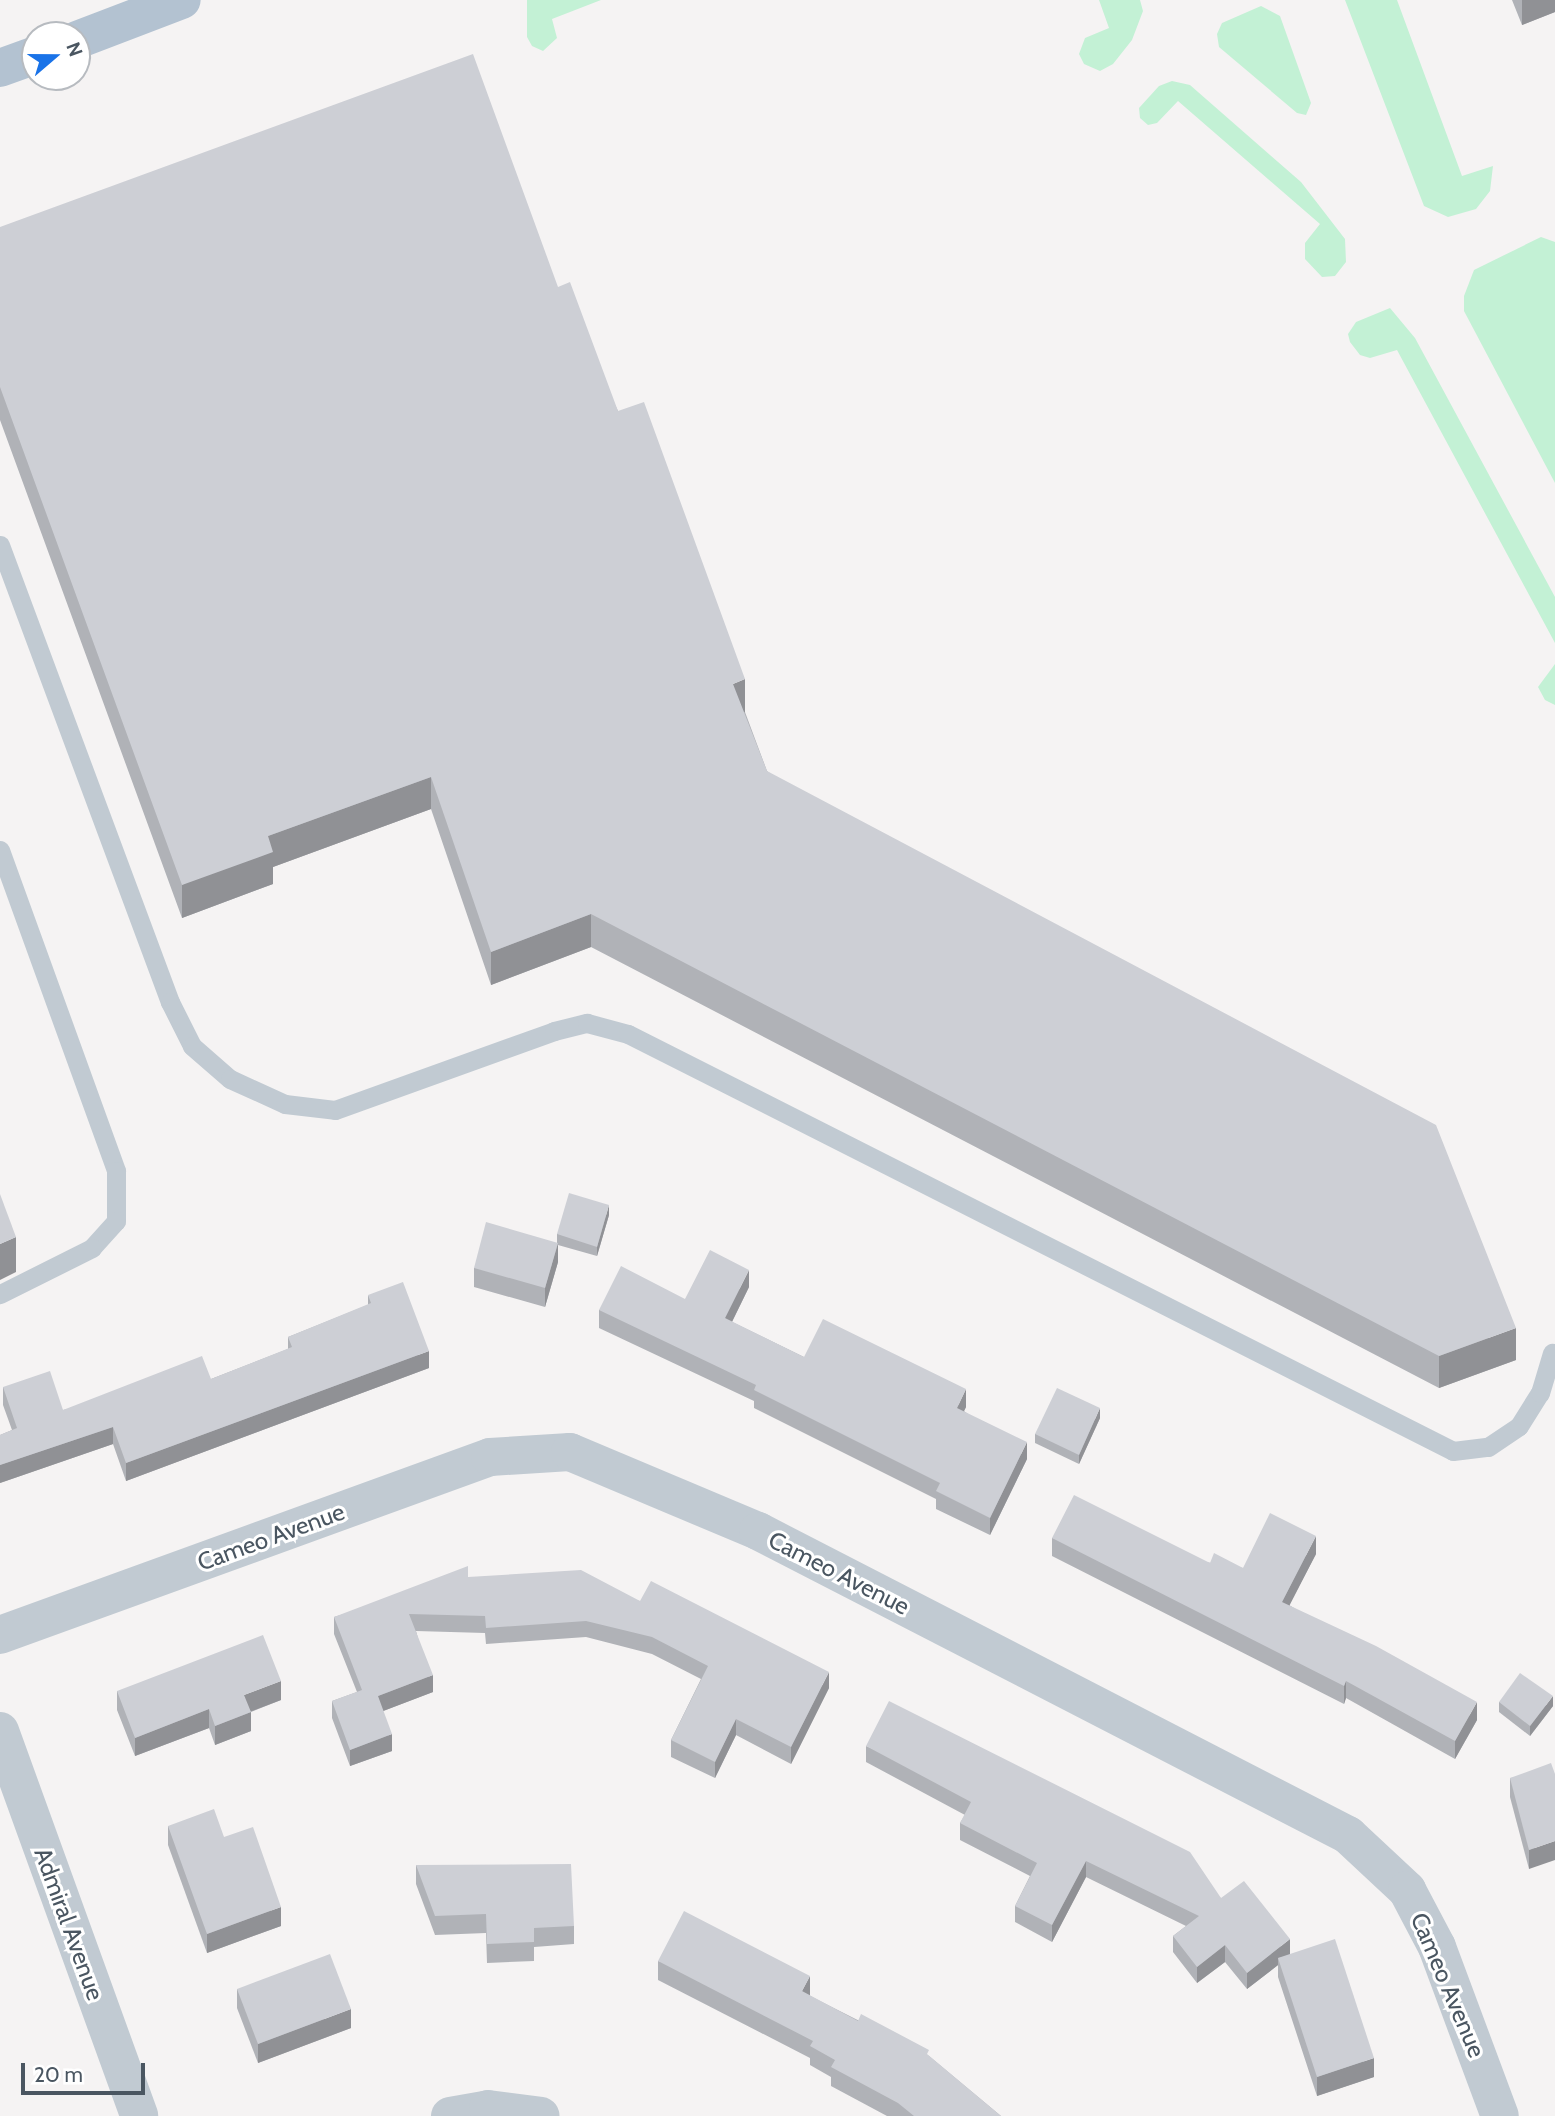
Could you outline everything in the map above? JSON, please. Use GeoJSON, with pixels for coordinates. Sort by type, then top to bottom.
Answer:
{"type":"FeatureCollection","features":[{"type":"Feature","properties":{"kind":"main road"},"geometry":{"type":"LineString","coordinates":[[91,35],[183,0]]}},
{"type":"Feature","properties":{"kind":"main road"},"geometry":{"type":"LineString","coordinates":[[0,68],[21,60]]}},
{"type":"Feature","properties":{"kind":"street","name":"Cameo Avenue"},"geometry":{"type":"LineString","coordinates":[[0,1635],[490,1457],[570,1452],[758,1531],[1348,1835],[1407,1890],[1437,1947],[1500,2116]]}},
{"type":"Feature","properties":{"kind":"street","name":"Admiral Avenue"},"geometry":{"type":"LineString","coordinates":[[0,1731],[7,1773],[139,2116]]}},
{"type":"Feature","properties":{"kind":"street"},"geometry":{"type":"LineString","coordinates":[[450,2116],[488,2109],[541,2116]]}},
{"type":"Feature","properties":{"kind":"lane"},"geometry":{"type":"LineString","coordinates":[[0,545],[170,1002],[192,1046],[230,1079],[285,1104],[335,1110],[554,1031],[587,1023],[628,1034],[1453,1451],[1488,1447],[1519,1426],[1540,1393],[1552,1353]]}},
{"type":"Feature","properties":{"kind":"lane"},"geometry":{"type":"LineString","coordinates":[[0,850],[116,1171],[116,1221],[92,1248],[0,1294]]}},
{"type":"Feature","properties":{"kind":"green space"},"geometry":{"type":"Polygon","coordinates":[[[527,0],[601,0],[552,19],[557,38],[543,51],[532,46],[527,37],[527,0]]]}},
{"type":"Feature","properties":{"kind":"green space"},"geometry":{"type":"Polygon","coordinates":[[[1099,0],[1140,0],[1143,11],[1132,40],[1113,64],[1100,71],[1084,64],[1079,54],[1085,38],[1109,28],[1099,0]]]}},
{"type":"Feature","properties":{"kind":"green space"},"geometry":{"type":"Polygon","coordinates":[[[1345,0],[1397,0],[1462,176],[1493,166],[1490,191],[1476,209],[1448,217],[1424,206],[1345,0]]]}},
{"type":"Feature","properties":{"kind":"green space"},"geometry":{"type":"Polygon","coordinates":[[[1261,6],[1280,16],[1311,103],[1306,115],[1297,113],[1219,47],[1217,34],[1222,23],[1261,6]]]}},
{"type":"Feature","properties":{"kind":"green space"},"geometry":{"type":"Polygon","coordinates":[[[1172,81],[1190,85],[1301,182],[1345,239],[1346,262],[1335,276],[1322,277],[1305,259],[1305,243],[1320,224],[1178,101],[1157,123],[1148,125],[1140,118],[1139,108],[1159,86],[1172,81]]]}},
{"type":"Feature","properties":{"kind":"green space"},"geometry":{"type":"Polygon","coordinates":[[[1541,237],[1555,242],[1555,483],[1464,311],[1464,296],[1474,270],[1541,237]]]}},
{"type":"Feature","properties":{"kind":"green space"},"geometry":{"type":"Polygon","coordinates":[[[1390,308],[1415,338],[1555,597],[1555,643],[1397,350],[1370,358],[1360,355],[1350,342],[1348,334],[1356,322],[1390,308]]]}},
{"type":"Feature","properties":{"kind":"green space"},"geometry":{"type":"Polygon","coordinates":[[[1555,664],[1555,705],[1545,700],[1538,687],[1555,664]]]}},
{"type":"Feature","properties":{"kind":"building"},"geometry":{"type":"Polygon","coordinates":[[[473,54],[558,287],[570,282],[618,411],[644,402],[745,679],[733,684],[767,771],[1436,1125],[1516,1328],[1439,1356],[591,914],[491,952],[431,777],[268,836],[273,852],[182,885],[0,387],[0,227],[473,54]]]}},
{"type":"Feature","properties":{"kind":"building"},"geometry":{"type":"Polygon","coordinates":[[[569,1193],[609,1205],[597,1247],[557,1234],[569,1193]]]}},
{"type":"Feature","properties":{"kind":"building"},"geometry":{"type":"Polygon","coordinates":[[[0,1194],[16,1237],[0,1244],[0,1194]]]}},
{"type":"Feature","properties":{"kind":"building"},"geometry":{"type":"Polygon","coordinates":[[[486,1222],[558,1243],[545,1288],[474,1268],[486,1222]]]}},
{"type":"Feature","properties":{"kind":"building"},"geometry":{"type":"Polygon","coordinates":[[[710,1250],[749,1270],[725,1318],[804,1357],[823,1319],[966,1389],[957,1408],[1027,1442],[990,1518],[936,1491],[940,1483],[754,1390],[756,1385],[599,1310],[621,1266],[685,1299],[710,1250]]]}},
{"type":"Feature","properties":{"kind":"building"},"geometry":{"type":"Polygon","coordinates":[[[403,1282],[429,1351],[126,1463],[113,1427],[0,1465],[0,1435],[17,1428],[3,1387],[50,1371],[63,1410],[202,1356],[211,1379],[292,1347],[288,1337],[371,1303],[368,1295],[403,1282]]]}},
{"type":"Feature","properties":{"kind":"building"},"geometry":{"type":"Polygon","coordinates":[[[1057,1388],[1100,1408],[1079,1455],[1035,1434],[1057,1388]]]}},
{"type":"Feature","properties":{"kind":"building"},"geometry":{"type":"Polygon","coordinates":[[[1074,1495],[1210,1563],[1214,1553],[1243,1568],[1270,1513],[1316,1536],[1282,1602],[1376,1646],[1477,1702],[1455,1741],[1346,1681],[1344,1686],[1052,1538],[1074,1495]]]}},
{"type":"Feature","properties":{"kind":"building"},"geometry":{"type":"Polygon","coordinates":[[[468,1566],[468,1577],[581,1570],[640,1601],[651,1581],[829,1672],[791,1747],[736,1719],[715,1762],[671,1740],[708,1666],[652,1637],[586,1621],[486,1628],[485,1616],[409,1614],[433,1675],[378,1696],[392,1734],[350,1750],[332,1701],[362,1690],[334,1617],[468,1566]]]}},
{"type":"Feature","properties":{"kind":"building"},"geometry":{"type":"Polygon","coordinates":[[[263,1635],[281,1681],[244,1695],[251,1712],[215,1726],[209,1709],[135,1738],[117,1691],[263,1635]]]}},
{"type":"Feature","properties":{"kind":"building"},"geometry":{"type":"Polygon","coordinates":[[[1520,1673],[1553,1696],[1530,1726],[1499,1702],[1520,1673]]]}},
{"type":"Feature","properties":{"kind":"building"},"geometry":{"type":"Polygon","coordinates":[[[889,1701],[1190,1852],[1221,1898],[1244,1881],[1290,1939],[1247,1973],[1225,1945],[1197,1967],[1173,1936],[1199,1916],[1086,1861],[1052,1925],[1015,1906],[1037,1863],[960,1823],[971,1802],[866,1746],[889,1701]]]}},
{"type":"Feature","properties":{"kind":"building"},"geometry":{"type":"Polygon","coordinates":[[[1551,1763],[1555,1774],[1555,1841],[1529,1850],[1510,1778],[1551,1763]]]}},
{"type":"Feature","properties":{"kind":"building"},"geometry":{"type":"Polygon","coordinates":[[[214,1809],[224,1837],[253,1827],[281,1907],[207,1934],[168,1826],[214,1809]]]}},
{"type":"Feature","properties":{"kind":"building"},"geometry":{"type":"Polygon","coordinates":[[[571,1864],[574,1926],[534,1928],[534,1942],[487,1944],[486,1914],[435,1916],[416,1865],[571,1864]]]}},
{"type":"Feature","properties":{"kind":"building"},"geometry":{"type":"Polygon","coordinates":[[[684,1911],[810,1976],[802,1991],[858,2021],[861,2014],[929,2050],[927,2054],[1001,2116],[914,2116],[898,2103],[831,2067],[835,2060],[810,2046],[813,2041],[658,1961],[684,1911]]]}},
{"type":"Feature","properties":{"kind":"building"},"geometry":{"type":"Polygon","coordinates":[[[1335,1939],[1374,2058],[1317,2077],[1278,1958],[1335,1939]]]}},
{"type":"Feature","properties":{"kind":"building"},"geometry":{"type":"Polygon","coordinates":[[[330,1954],[351,2009],[258,2044],[237,1989],[330,1954]]]}}]}
